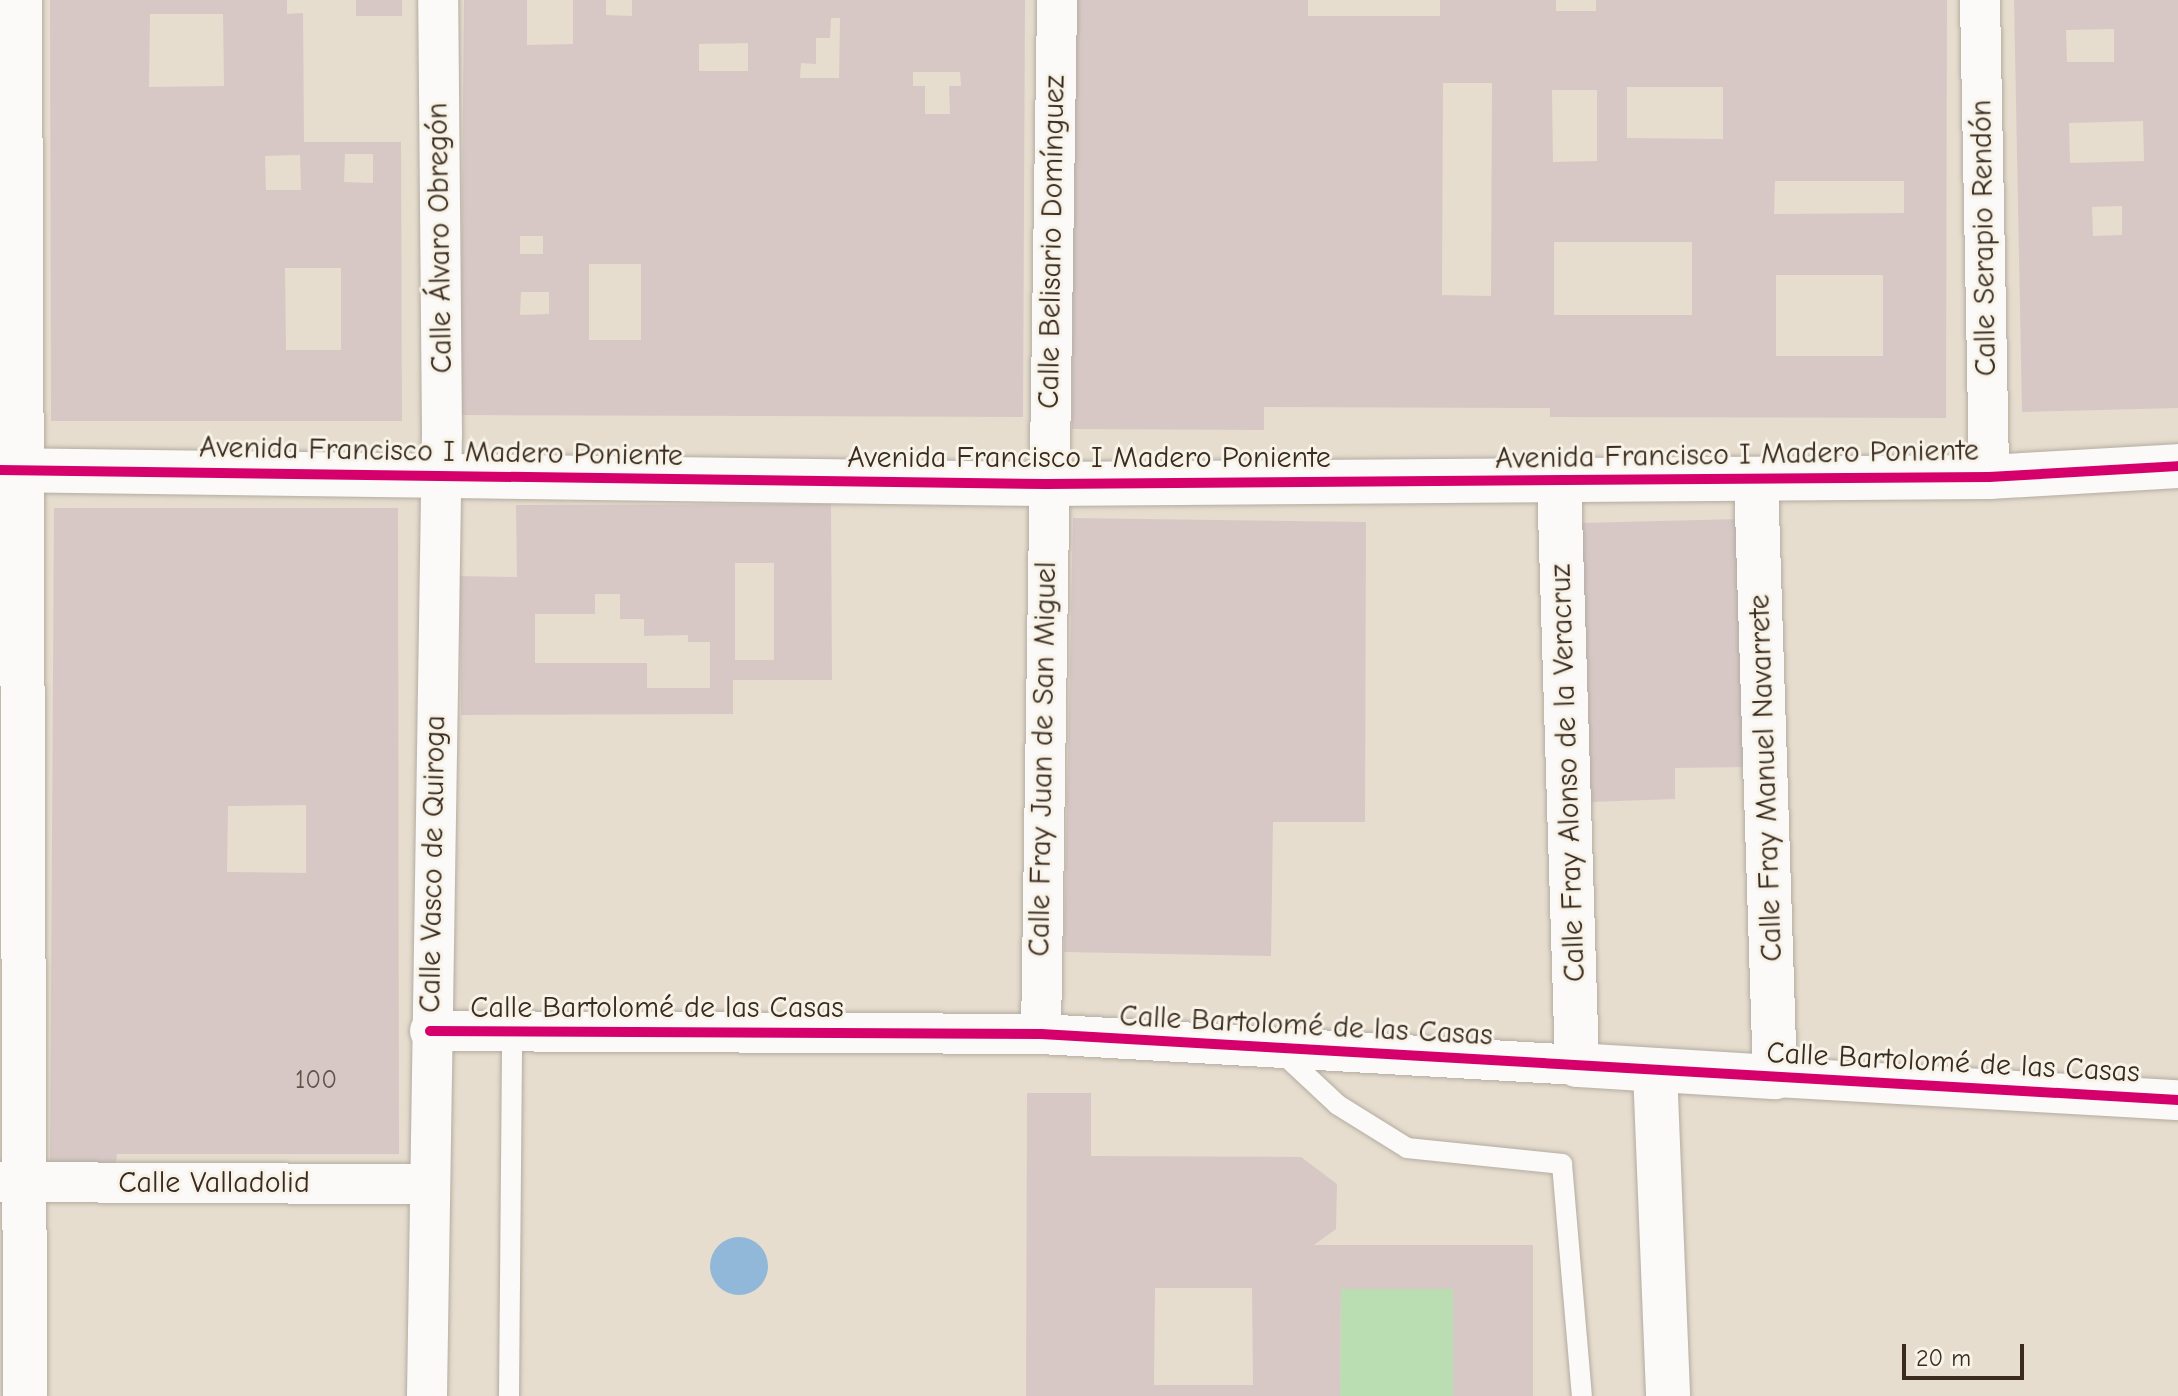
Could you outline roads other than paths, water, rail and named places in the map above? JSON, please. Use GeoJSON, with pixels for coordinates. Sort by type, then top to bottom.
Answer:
{"type":"FeatureCollection","features":[{"type":"Feature","properties":{"kind":"street"},"geometry":{"type":"LineString","coordinates":[[20,0],[11,470],[12,1182],[25,1396]]}},
{"type":"Feature","properties":{"kind":"street","name":"Calle Álvaro Obregón"},"geometry":{"type":"LineString","coordinates":[[438,0],[441,476]]}},
{"type":"Feature","properties":{"kind":"street","name":"Calle Belisario Domínguez"},"geometry":{"type":"LineString","coordinates":[[1046,484],[1057,0]]}},
{"type":"Feature","properties":{"kind":"street","name":"Calle Serapio Rendón"},"geometry":{"type":"LineString","coordinates":[[1980,0],[1989,477]]}},
{"type":"Feature","properties":{"kind":"street","name":"Avenida Francisco I Madero Poniente"},"geometry":{"type":"LineString","coordinates":[[11,470],[1046,484],[1989,477],[2178,466]]}},
{"type":"Feature","properties":{"kind":"street","name":"Calle Vasco de Quiroga"},"geometry":{"type":"LineString","coordinates":[[427,1396],[430,1031],[441,476]]}},
{"type":"Feature","properties":{"kind":"street","name":"Calle Fray Manuel Navarrete"},"geometry":{"type":"LineString","coordinates":[[1756,479],[1775,1077]]}},
{"type":"Feature","properties":{"kind":"street","name":"Calle Fray Alonso de la Veracruz"},"geometry":{"type":"LineString","coordinates":[[1559,481],[1577,1065]]}},
{"type":"Feature","properties":{"kind":"street","name":"Calle Fray Juan de San Miguel"},"geometry":{"type":"LineString","coordinates":[[1041,1034],[1046,484]]}},
{"type":"Feature","properties":{"kind":"street","name":"Calle Bartolomé de las Casas"},"geometry":{"type":"LineString","coordinates":[[430,1031],[1041,1034],[1280,1051],[2178,1100]]}},
{"type":"Feature","properties":{"kind":"street"},"geometry":{"type":"LineString","coordinates":[[1655,1070],[1668,1396]]}},
{"type":"Feature","properties":{"kind":"street","name":"Calle Valladolid"},"geometry":{"type":"LineString","coordinates":[[12,1182],[428,1184]]}},
{"type":"Feature","properties":{"kind":"lane"},"geometry":{"type":"LineString","coordinates":[[509,1396],[512,1030]]}},
{"type":"Feature","properties":{"kind":"lane"},"geometry":{"type":"LineString","coordinates":[[1280,1051],[1338,1105],[1407,1148],[1562,1164],[1582,1396]]}},
{"type":"Feature","properties":{"kind":"water"},"geometry":{"type":"Polygon","coordinates":[[[739,1237],[760,1245],[768,1266],[760,1287],[739,1295],[718,1287],[710,1266],[718,1245],[739,1237]]]}}]}
